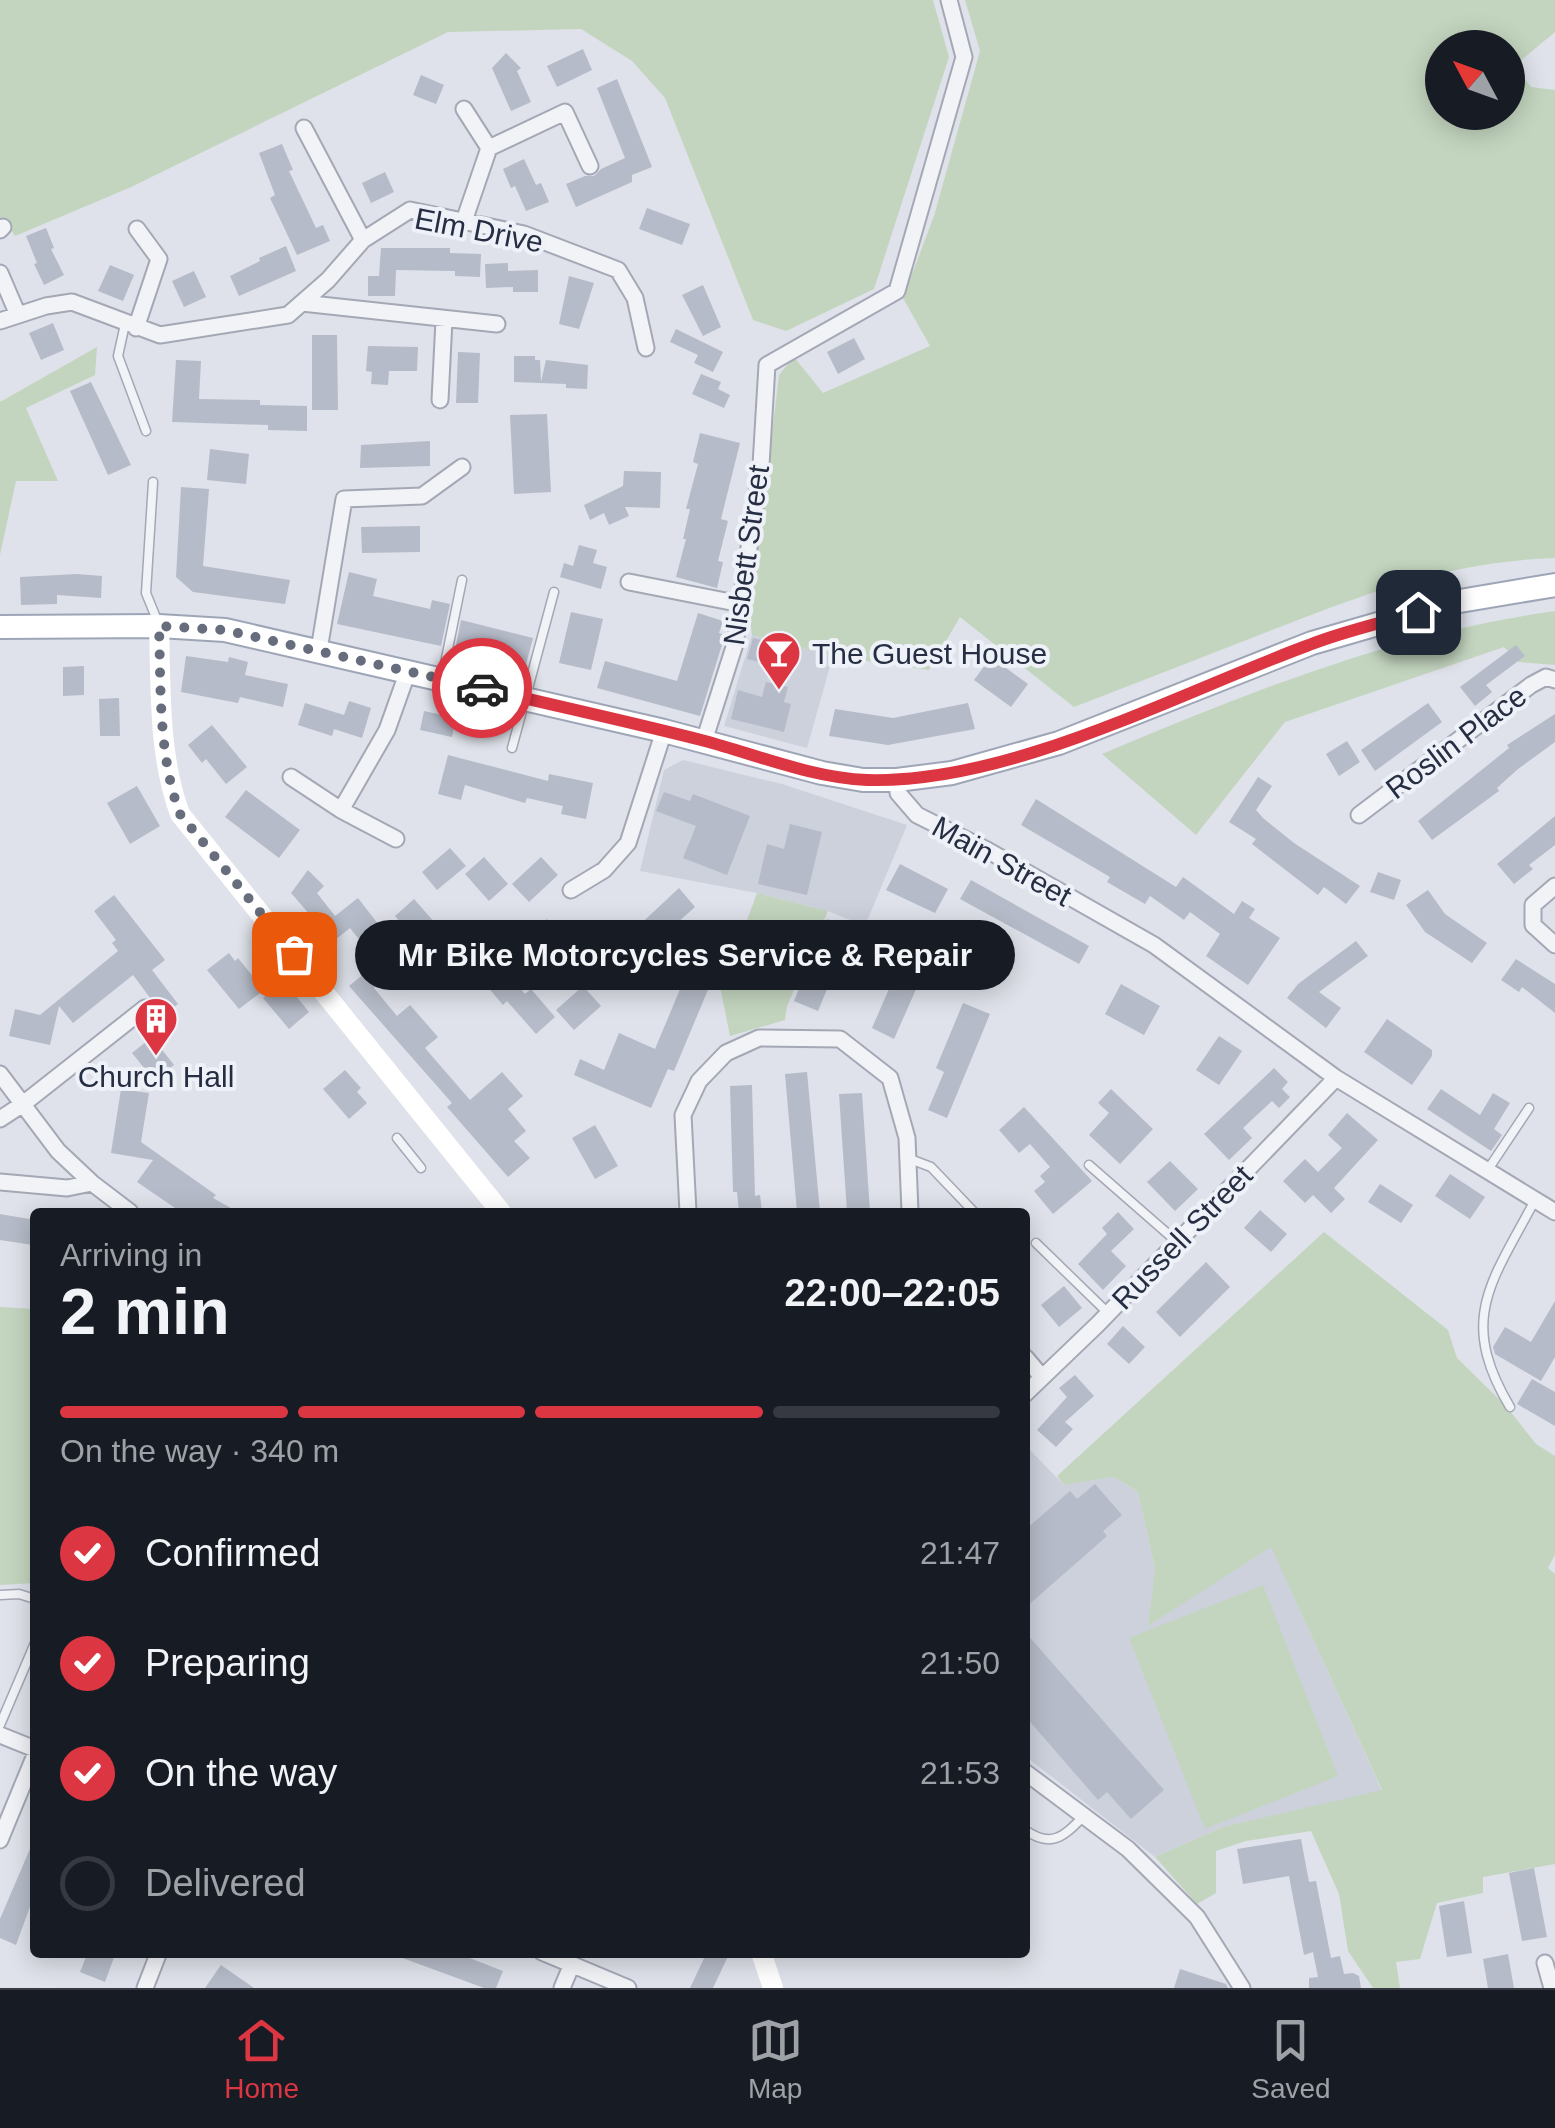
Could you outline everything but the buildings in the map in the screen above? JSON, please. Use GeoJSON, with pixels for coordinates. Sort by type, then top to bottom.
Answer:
{"type":"FeatureCollection","features":[{"type":"Feature","properties":{"kind":"main road"},"geometry":{"type":"LineString","coordinates":[[0,627],[159,626],[224,630],[664,731],[822,773],[863,780],[897,780],[952,773],[1044,748],[1312,643],[1454,602],[1555,586]]}},
{"type":"Feature","properties":{"kind":"street","name":"Nisbett Street"},"geometry":{"type":"LineString","coordinates":[[704,741],[736,644],[761,465],[767,364],[897,291],[964,57],[949,0]]}},
{"type":"Feature","properties":{"kind":"street"},"geometry":{"type":"LineString","coordinates":[[464,109],[489,148]]}},
{"type":"Feature","properties":{"kind":"street"},"geometry":{"type":"LineString","coordinates":[[464,221],[489,148],[565,112],[590,166]]}},
{"type":"Feature","properties":{"kind":"street"},"geometry":{"type":"LineString","coordinates":[[304,128],[363,240]]}},
{"type":"Feature","properties":{"kind":"street","name":"Elm Drive"},"geometry":{"type":"LineString","coordinates":[[0,321],[72,302],[160,335],[288,315],[328,280],[363,240],[410,210],[524,234],[618,270],[635,298],[646,348]]}},
{"type":"Feature","properties":{"kind":"street"},"geometry":{"type":"LineString","coordinates":[[131,326],[159,259],[137,229]]}},
{"type":"Feature","properties":{"kind":"street"},"geometry":{"type":"LineString","coordinates":[[0,273],[18,315]]}},
{"type":"Feature","properties":{"kind":"street"},"geometry":{"type":"LineString","coordinates":[[302,303],[497,324]]}},
{"type":"Feature","properties":{"kind":"street"},"geometry":{"type":"LineString","coordinates":[[440,400],[444,320]]}},
{"type":"Feature","properties":{"kind":"street"},"geometry":{"type":"LineString","coordinates":[[318,650],[344,499],[422,496],[462,467]]}},
{"type":"Feature","properties":{"kind":"street"},"geometry":{"type":"LineString","coordinates":[[629,582],[741,604]]}},
{"type":"Feature","properties":{"kind":"street"},"geometry":{"type":"LineString","coordinates":[[159,626],[161,704],[170,786],[180,814],[498,1208]]}},
{"type":"Feature","properties":{"kind":"street"},"geometry":{"type":"LineString","coordinates":[[340,810],[387,730],[408,671]]}},
{"type":"Feature","properties":{"kind":"street","name":"Roslin Place"},"geometry":{"type":"LineString","coordinates":[[1359,814],[1531,684],[1546,677],[1555,680]]}},
{"type":"Feature","properties":{"kind":"street"},"geometry":{"type":"LineString","coordinates":[[571,890],[604,870],[628,843],[664,731]]}},
{"type":"Feature","properties":{"kind":"street"},"geometry":{"type":"LineString","coordinates":[[291,776],[340,810],[396,839]]}},
{"type":"Feature","properties":{"kind":"street","name":"Main Street"},"geometry":{"type":"LineString","coordinates":[[897,780],[898,793],[917,815],[1154,945],[1336,1078],[1555,1212]]}},
{"type":"Feature","properties":{"kind":"street"},"geometry":{"type":"LineString","coordinates":[[1555,886],[1533,905],[1533,925],[1555,945]]}},
{"type":"Feature","properties":{"kind":"street"},"geometry":{"type":"LineString","coordinates":[[0,1119],[145,1008]]}},
{"type":"Feature","properties":{"kind":"street"},"geometry":{"type":"LineString","coordinates":[[688,1208],[683,1115],[698,1080],[726,1054],[759,1038],[840,1040],[890,1078],[907,1138],[910,1208]]}},
{"type":"Feature","properties":{"kind":"street"},"geometry":{"type":"LineString","coordinates":[[0,1074],[58,1151],[125,1208]]}},
{"type":"Feature","properties":{"kind":"street","name":"Russell Street"},"geometry":{"type":"LineString","coordinates":[[1030,1389],[1336,1078]]}},
{"type":"Feature","properties":{"kind":"street"},"geometry":{"type":"LineString","coordinates":[[0,1182],[67,1188],[92,1183]]}},
{"type":"Feature","properties":{"kind":"street"},"geometry":{"type":"LineString","coordinates":[[1030,1363],[1042,1377]]}},
{"type":"Feature","properties":{"kind":"street"},"geometry":{"type":"LineString","coordinates":[[0,1735],[30,1750]]}},
{"type":"Feature","properties":{"kind":"street"},"geometry":{"type":"LineString","coordinates":[[0,1840],[30,1765]]}},
{"type":"Feature","properties":{"kind":"street"},"geometry":{"type":"LineString","coordinates":[[1030,1776],[1128,1850],[1197,1917],[1242,1988]]}},
{"type":"Feature","properties":{"kind":"street"},"geometry":{"type":"LineString","coordinates":[[145,1988],[156,1958]]}},
{"type":"Feature","properties":{"kind":"street"},"geometry":{"type":"LineString","coordinates":[[557,1958],[628,1988]]}},
{"type":"Feature","properties":{"kind":"street"},"geometry":{"type":"LineString","coordinates":[[763,1958],[773,1988]]}},
{"type":"Feature","properties":{"kind":"street"},"geometry":{"type":"LineString","coordinates":[[1545,1962],[1552,1988]]}},
{"type":"Feature","properties":{"kind":"street"},"geometry":{"type":"LineString","coordinates":[[562,1988],[572,1964]]}},
{"type":"Feature","properties":{"kind":"lane"},"geometry":{"type":"LineString","coordinates":[[131,326],[118,356],[146,431]]}},
{"type":"Feature","properties":{"kind":"lane"},"geometry":{"type":"LineString","coordinates":[[153,482],[146,592],[159,626]]}},
{"type":"Feature","properties":{"kind":"lane"},"geometry":{"type":"LineString","coordinates":[[442,678],[462,580]]}},
{"type":"Feature","properties":{"kind":"lane"},"geometry":{"type":"LineString","coordinates":[[512,748],[554,592]]}},
{"type":"Feature","properties":{"kind":"lane"},"geometry":{"type":"LineString","coordinates":[[1486,1171],[1529,1108]]}},
{"type":"Feature","properties":{"kind":"lane"},"geometry":{"type":"LineString","coordinates":[[397,1138],[422,1168]]}},
{"type":"Feature","properties":{"kind":"lane"},"geometry":{"type":"LineString","coordinates":[[908,1158],[931,1167],[970,1208]]}},
{"type":"Feature","properties":{"kind":"lane"},"geometry":{"type":"LineString","coordinates":[[1090,1165],[1177,1242]]}},
{"type":"Feature","properties":{"kind":"lane"},"geometry":{"type":"LineString","coordinates":[[1510,1406],[1488,1362],[1481,1332],[1484,1301],[1534,1200]]}},
{"type":"Feature","properties":{"kind":"lane"},"geometry":{"type":"LineString","coordinates":[[1036,1244],[1108,1313]]}},
{"type":"Feature","properties":{"kind":"lane"},"geometry":{"type":"LineString","coordinates":[[0,1594],[30,1598]]}},
{"type":"Feature","properties":{"kind":"lane"},"geometry":{"type":"LineString","coordinates":[[0,1725],[30,1655]]}},
{"type":"Feature","properties":{"kind":"lane"},"geometry":{"type":"LineString","coordinates":[[1030,1832],[1050,1842],[1062,1838],[1084,1816]]}},
{"type":"Feature","properties":{"kind":"shaded area","name":"The Guest House"},"geometry":{"type":"Polygon","coordinates":[[[752,635],[833,656],[807,748],[724,726],[752,635]]]}},
{"type":"Feature","properties":{"kind":"shaded area"},"geometry":{"type":"Polygon","coordinates":[[[683,760],[782,784],[907,825],[865,926],[828,911],[757,893],[640,871],[664,770],[683,760]]]}},
{"type":"Feature","properties":{"kind":"shaded area"},"geometry":{"type":"Polygon","coordinates":[[[1030,1450],[1064,1485],[1114,1477],[1138,1492],[1155,1569],[1149,1625],[1271,1546],[1382,1791],[1223,1827],[1155,1857],[1030,1760],[1030,1450]]]}},
{"type":"Feature","properties":{"kind":"green space"},"geometry":{"type":"Polygon","coordinates":[[[0,0],[933,0],[949,57],[874,289],[786,331],[753,320],[665,98],[632,61],[581,29],[448,32],[129,188],[15,236],[5,222],[0,222],[0,0]]]}},
{"type":"Feature","properties":{"kind":"green space"},"geometry":{"type":"Polygon","coordinates":[[[965,0],[1555,0],[1555,32],[1525,57],[1525,30],[1425,30],[1425,130],[1525,130],[1525,80],[1531,87],[1555,90],[1555,558],[1480,565],[1408,582],[1303,618],[1074,707],[960,617],[929,670],[833,656],[752,635],[750,620],[779,375],[794,357],[823,393],[930,346],[903,298],[934,216],[980,51],[965,0]]]}},
{"type":"Feature","properties":{"kind":"green space"},"geometry":{"type":"Polygon","coordinates":[[[97,347],[95,375],[26,408],[58,481],[16,481],[0,555],[0,402],[97,347]]]}},
{"type":"Feature","properties":{"kind":"green space"},"geometry":{"type":"Polygon","coordinates":[[[1555,611],[1555,665],[1519,662],[1504,647],[1285,722],[1196,835],[1102,754],[1268,687],[1381,650],[1496,621],[1555,611]]]}},
{"type":"Feature","properties":{"kind":"green space"},"geometry":{"type":"Polygon","coordinates":[[[757,893],[828,911],[787,1006],[785,1020],[730,1036],[721,991],[757,893]]]}},
{"type":"Feature","properties":{"kind":"green space"},"geometry":{"type":"Polygon","coordinates":[[[1324,1232],[1448,1330],[1457,1358],[1506,1406],[1536,1444],[1555,1456],[1555,1555],[1548,1568],[1555,1574],[1555,1864],[1483,1877],[1483,1893],[1437,1903],[1420,1959],[1396,1962],[1400,1988],[1373,1988],[1348,1951],[1339,1894],[1311,1831],[1246,1841],[1216,1851],[1216,1893],[1197,1904],[1155,1857],[1223,1827],[1382,1790],[1271,1547],[1148,1626],[1155,1569],[1138,1492],[1114,1477],[1064,1485],[1057,1476],[1324,1232]]]}},
{"type":"Feature","properties":{"kind":"green space"},"geometry":{"type":"Polygon","coordinates":[[[0,1307],[30,1309],[30,1583],[0,1585],[0,1307]]]}},
{"type":"Feature","properties":{"kind":"green space"},"geometry":{"type":"Polygon","coordinates":[[[1263,1585],[1338,1776],[1205,1829],[1129,1638],[1263,1585]]]}},
{"type":"Feature","properties":{"kind":"way so far"},"geometry":{"type":"LineString","coordinates":[[294,954],[180,814],[170,786],[161,704],[159,626],[224,630],[482,688]]}},
{"type":"Feature","properties":{"kind":"place","name":"The Guest House"},"geometry":{"type":"Point","coordinates":[779,691]}},
{"type":"Feature","properties":{"kind":"place","name":"Mr Bike Motorcycles Service & Repair"},"geometry":{"type":"Point","coordinates":[294,954]}},
{"type":"Feature","properties":{"kind":"place","name":"Church Hall"},"geometry":{"type":"Point","coordinates":[156,1057]}},
{"type":"Feature","properties":{"kind":"route"},"geometry":{"type":"LineString","coordinates":[[482,688],[822,773],[863,780],[897,780],[952,773],[1014,758],[1312,643],[1418,612]]}}]}
